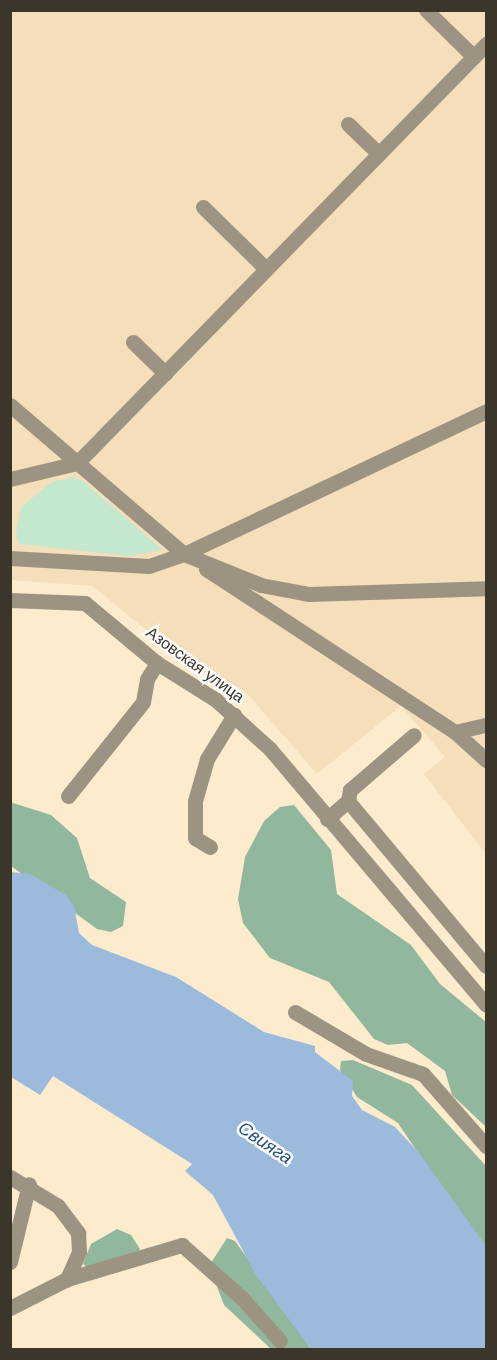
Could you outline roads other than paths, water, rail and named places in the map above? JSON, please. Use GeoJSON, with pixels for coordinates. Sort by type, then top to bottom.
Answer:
{"type":"FeatureCollection","features":[{"type":"Feature","properties":{"kind":"street"},"geometry":{"type":"LineString","coordinates":[[426,10],[474,57]]}},
{"type":"Feature","properties":{"kind":"street"},"geometry":{"type":"LineString","coordinates":[[10,479],[77,463],[486,44]]}},
{"type":"Feature","properties":{"kind":"street"},"geometry":{"type":"LineString","coordinates":[[348,124],[379,154]]}},
{"type":"Feature","properties":{"kind":"street"},"geometry":{"type":"LineString","coordinates":[[203,207],[266,269]]}},
{"type":"Feature","properties":{"kind":"street"},"geometry":{"type":"LineString","coordinates":[[133,342],[165,373]]}},
{"type":"Feature","properties":{"kind":"street"},"geometry":{"type":"LineString","coordinates":[[10,405],[184,554],[455,732],[486,760]]}},
{"type":"Feature","properties":{"kind":"street"},"geometry":{"type":"LineString","coordinates":[[10,558],[149,566],[184,554],[486,411]]}},
{"type":"Feature","properties":{"kind":"street"},"geometry":{"type":"LineString","coordinates":[[184,554],[261,585],[309,594],[486,588]]}},
{"type":"Feature","properties":{"kind":"street","name":"Азовская улица"},"geometry":{"type":"LineString","coordinates":[[10,600],[85,603],[157,663],[234,715],[327,819],[486,1005]]}},
{"type":"Feature","properties":{"kind":"street"},"geometry":{"type":"LineString","coordinates":[[68,796],[143,702],[147,679],[157,663]]}},
{"type":"Feature","properties":{"kind":"street"},"geometry":{"type":"LineString","coordinates":[[210,847],[195,838],[195,801],[207,759],[234,715]]}},
{"type":"Feature","properties":{"kind":"street"},"geometry":{"type":"LineString","coordinates":[[455,732],[486,725]]}},
{"type":"Feature","properties":{"kind":"street"},"geometry":{"type":"LineString","coordinates":[[327,819],[348,801],[350,790],[414,735]]}},
{"type":"Feature","properties":{"kind":"street"},"geometry":{"type":"LineString","coordinates":[[348,801],[486,966]]}},
{"type":"Feature","properties":{"kind":"street"},"geometry":{"type":"LineString","coordinates":[[295,1012],[366,1054],[423,1074],[486,1146]]}},
{"type":"Feature","properties":{"kind":"street"},"geometry":{"type":"LineString","coordinates":[[10,1177],[29,1184],[58,1206],[78,1233],[79,1252],[67,1279]]}},
{"type":"Feature","properties":{"kind":"street"},"geometry":{"type":"LineString","coordinates":[[10,1262],[20,1242],[29,1184]]}},
{"type":"Feature","properties":{"kind":"street"},"geometry":{"type":"LineString","coordinates":[[10,1308],[67,1279],[182,1245],[242,1298],[280,1341]]}},
{"type":"Feature","properties":{"kind":"water","name":"Свияга"},"geometry":{"type":"Polygon","coordinates":[[[10,872],[30,874],[66,895],[74,906],[79,933],[92,945],[176,977],[264,1032],[315,1046],[315,1052],[353,1081],[352,1096],[362,1110],[395,1127],[420,1154],[486,1246],[486,1349],[311,1349],[256,1275],[213,1195],[185,1171],[192,1164],[53,1076],[40,1095],[11,1077],[10,872]]]}}]}
